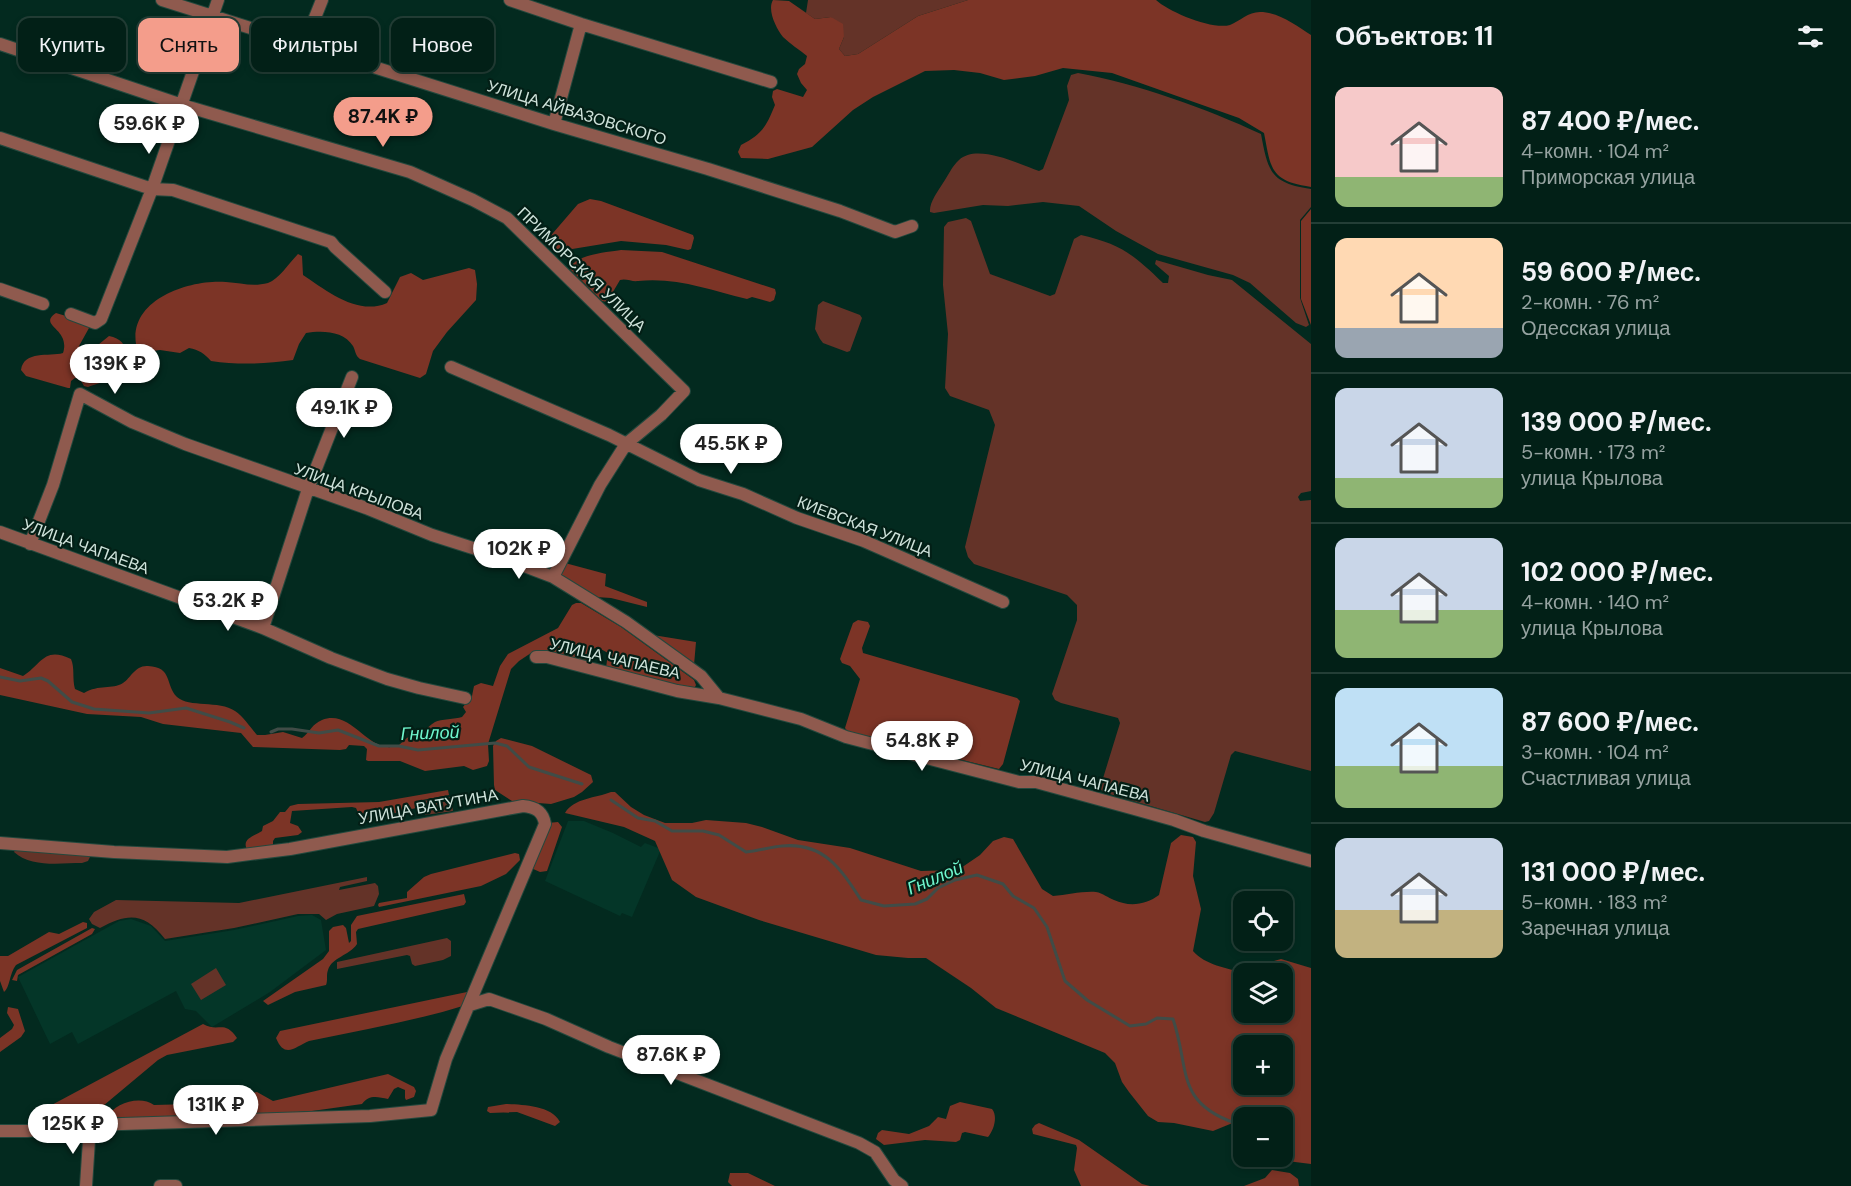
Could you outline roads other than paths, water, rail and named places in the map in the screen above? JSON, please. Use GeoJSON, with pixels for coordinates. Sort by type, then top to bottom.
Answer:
{"type":"FeatureCollection","features":[{"type":"Feature","properties":{"kind":"street","name":"УЛИЦА АЙВАЗОВСКОГО"},"geometry":{"type":"LineString","coordinates":[[162,0],[251,29]]}},
{"type":"Feature","properties":{"kind":"street"},"geometry":{"type":"LineString","coordinates":[[71,314],[99,322],[152,189],[218,0]]}},
{"type":"Feature","properties":{"kind":"street"},"geometry":{"type":"LineString","coordinates":[[315,18],[322,0]]}},
{"type":"Feature","properties":{"kind":"street"},"geometry":{"type":"LineString","coordinates":[[510,0],[771,82]]}},
{"type":"Feature","properties":{"kind":"street"},"geometry":{"type":"LineString","coordinates":[[554,124],[581,24]]}},
{"type":"Feature","properties":{"kind":"street","name":"ПРИМОРСКАЯ УЛИЦА"},"geometry":{"type":"LineString","coordinates":[[0,44],[182,105],[410,172],[507,218],[684,391],[661,415],[626,444]]}},
{"type":"Feature","properties":{"kind":"street","name":"УЛИЦА АЙВАЗОВСКОГО"},"geometry":{"type":"LineString","coordinates":[[379,69],[730,176],[840,211],[895,232],[912,226]]}},
{"type":"Feature","properties":{"kind":"street"},"geometry":{"type":"LineString","coordinates":[[0,138],[152,189],[173,190],[331,242],[385,292]]}},
{"type":"Feature","properties":{"kind":"street"},"geometry":{"type":"LineString","coordinates":[[0,289],[43,304]]}},
{"type":"Feature","properties":{"kind":"street","name":"КИЕВСКАЯ УЛИЦА"},"geometry":{"type":"LineString","coordinates":[[451,367],[626,444],[699,480],[743,494],[796,519],[864,541],[1003,602]]}},
{"type":"Feature","properties":{"kind":"street"},"geometry":{"type":"LineString","coordinates":[[263,628],[309,489],[352,377]]}},
{"type":"Feature","properties":{"kind":"street","name":"УЛИЦА КРЫЛОВА"},"geometry":{"type":"LineString","coordinates":[[30,543],[53,485],[80,394],[143,426],[309,489],[366,508],[432,535],[498,556],[553,577],[626,622],[701,676],[719,698]]}},
{"type":"Feature","properties":{"kind":"street"},"geometry":{"type":"LineString","coordinates":[[553,577],[600,485],[626,444]]}},
{"type":"Feature","properties":{"kind":"street","name":"УЛИЦА ЧАПАЕВА"},"geometry":{"type":"LineString","coordinates":[[0,532],[263,628],[331,658],[387,679],[465,698]]}},
{"type":"Feature","properties":{"kind":"street","name":"УЛИЦА ЧАПАЕВА"},"geometry":{"type":"LineString","coordinates":[[536,657],[548,657],[801,719],[846,737],[1019,782],[1036,782],[1311,861]]}},
{"type":"Feature","properties":{"kind":"street","name":"УЛИЦА ВАТУТИНА"},"geometry":{"type":"LineString","coordinates":[[0,843],[114,852],[227,857],[290,849],[517,807],[530,806],[544,816],[544,825],[446,1059],[430,1110],[370,1116],[90,1125]]}},
{"type":"Feature","properties":{"kind":"street"},"geometry":{"type":"LineString","coordinates":[[470,1005],[489,999],[546,1019],[609,1047],[772,1108],[875,1152],[894,1180],[902,1186]]}},
{"type":"Feature","properties":{"kind":"street"},"geometry":{"type":"LineString","coordinates":[[0,1131],[90,1125],[86,1186]]}},
{"type":"Feature","properties":{"kind":"street"},"geometry":{"type":"LineString","coordinates":[[160,1186],[176,1186]]}},
{"type":"Feature","properties":{"kind":"waterway","name":"Гнилой"},"geometry":{"type":"LineString","coordinates":[[0,677],[20,681],[41,678],[48,681],[72,702],[94,709],[149,713],[186,708],[244,728]]}},
{"type":"Feature","properties":{"kind":"waterway","name":"Гнилой"},"geometry":{"type":"LineString","coordinates":[[271,732],[278,729],[319,733],[338,730],[379,746],[399,746],[418,750],[495,743],[507,746],[529,767],[582,784]]}},
{"type":"Feature","properties":{"kind":"waterway","name":"Гнилой"},"geometry":{"type":"LineString","coordinates":[[611,800],[638,818],[655,821],[672,831],[703,831],[719,835],[746,852],[782,846],[809,848],[830,860],[861,900],[884,906],[915,904],[927,899],[938,888],[955,880],[977,875],[1003,884],[1013,896],[1034,908],[1047,927],[1065,981],[1087,1000],[1130,1026],[1146,1024],[1157,1018],[1173,1019],[1184,1068],[1193,1094],[1202,1105],[1216,1115],[1233,1122]]}}]}
